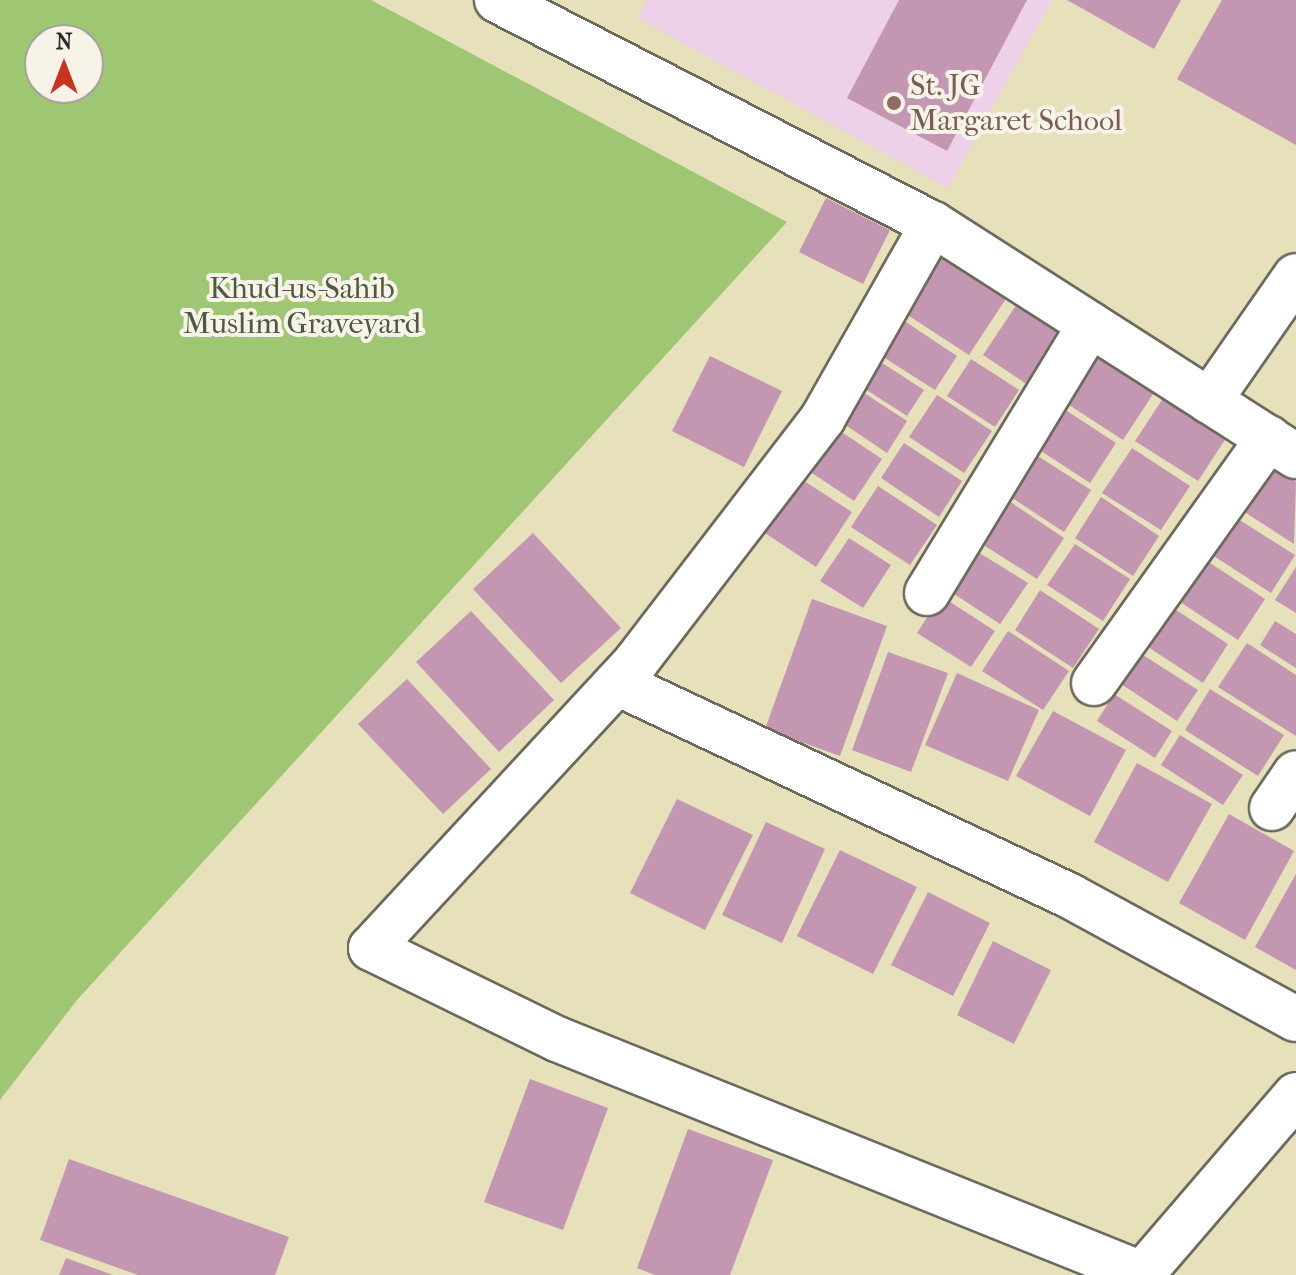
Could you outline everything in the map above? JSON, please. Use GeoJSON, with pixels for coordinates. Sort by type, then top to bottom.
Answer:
{"type":"FeatureCollection","features":[{"type":"Feature","properties":{"kind":"street"},"geometry":{"type":"LineString","coordinates":[[497,0],[933,224],[1282,447],[1094,683]]}},
{"type":"Feature","properties":{"kind":"street"},"geometry":{"type":"LineString","coordinates":[[933,224],[823,418],[617,683],[371,948],[557,1039],[1142,1274],[1296,1095]]}},
{"type":"Feature","properties":{"kind":"street"},"geometry":{"type":"LineString","coordinates":[[1209,401],[1296,276]]}},
{"type":"Feature","properties":{"kind":"street"},"geometry":{"type":"LineString","coordinates":[[927,593],[1090,325]]}},
{"type":"Feature","properties":{"kind":"street"},"geometry":{"type":"LineString","coordinates":[[617,683],[1070,896],[1296,1019]]}},
{"type":"Feature","properties":{"kind":"shaded area","name":"St. JG Margaret School"},"geometry":{"type":"Polygon","coordinates":[[[647,0],[1052,0],[948,188],[637,18],[647,0]]]}},
{"type":"Feature","properties":{"kind":"green space","name":"Khud-us-Sahib Muslim Graveyard"},"geometry":{"type":"Polygon","coordinates":[[[0,0],[371,0],[787,222],[77,1000],[0,1100],[0,0]]]}},
{"type":"Feature","properties":{"kind":"building"},"geometry":{"type":"Polygon","coordinates":[[[899,0],[1027,0],[947,151],[847,98],[899,0]]]}},
{"type":"Feature","properties":{"kind":"building"},"geometry":{"type":"Polygon","coordinates":[[[1067,0],[1181,0],[1154,49],[1067,0]]]}},
{"type":"Feature","properties":{"kind":"building"},"geometry":{"type":"Polygon","coordinates":[[[1222,0],[1296,0],[1296,145],[1177,79],[1222,0]]]}},
{"type":"Feature","properties":{"kind":"building"},"geometry":{"type":"Polygon","coordinates":[[[826,198],[890,230],[863,284],[799,252],[826,198]]]}},
{"type":"Feature","properties":{"kind":"building"},"geometry":{"type":"Polygon","coordinates":[[[946,252],[1009,294],[969,355],[906,314],[946,252]]]}},
{"type":"Feature","properties":{"kind":"building"},"geometry":{"type":"Polygon","coordinates":[[[1019,301],[1067,332],[1031,387],[983,355],[1019,301]]]}},
{"type":"Feature","properties":{"kind":"building"},"geometry":{"type":"Polygon","coordinates":[[[903,320],[957,356],[935,390],[880,355],[903,320]]]}},
{"type":"Feature","properties":{"kind":"building"},"geometry":{"type":"Polygon","coordinates":[[[1098,346],[1159,385],[1123,440],[1063,401],[1098,346]]]}},
{"type":"Feature","properties":{"kind":"building"},"geometry":{"type":"Polygon","coordinates":[[[710,356],[782,391],[744,467],[672,431],[710,356]]]}},
{"type":"Feature","properties":{"kind":"building"},"geometry":{"type":"Polygon","coordinates":[[[876,359],[924,390],[907,416],[859,385],[876,359]]]}},
{"type":"Feature","properties":{"kind":"building"},"geometry":{"type":"Polygon","coordinates":[[[971,359],[1019,390],[995,427],[947,396],[971,359]]]}},
{"type":"Feature","properties":{"kind":"building"},"geometry":{"type":"Polygon","coordinates":[[[852,385],[907,421],[887,453],[832,416],[852,385]]]}},
{"type":"Feature","properties":{"kind":"building"},"geometry":{"type":"Polygon","coordinates":[[[1168,391],[1230,432],[1198,481],[1135,441],[1168,391]]]}},
{"type":"Feature","properties":{"kind":"building"},"geometry":{"type":"Polygon","coordinates":[[[937,395],[992,431],[964,473],[909,437],[937,395]]]}},
{"type":"Feature","properties":{"kind":"building"},"geometry":{"type":"Polygon","coordinates":[[[1061,407],[1116,443],[1090,483],[1035,447],[1061,407]]]}},
{"type":"Feature","properties":{"kind":"building"},"geometry":{"type":"Polygon","coordinates":[[[831,425],[882,459],[854,501],[803,467],[831,425]]]}},
{"type":"Feature","properties":{"kind":"building"},"geometry":{"type":"Polygon","coordinates":[[[904,443],[962,481],[939,517],[881,478],[904,443]]]}},
{"type":"Feature","properties":{"kind":"building"},"geometry":{"type":"Polygon","coordinates":[[[1132,448],[1190,486],[1161,530],[1102,493],[1132,448]]]}},
{"type":"Feature","properties":{"kind":"building"},"geometry":{"type":"Polygon","coordinates":[[[1033,453],[1091,490],[1064,532],[1006,494],[1033,453]]]}},
{"type":"Feature","properties":{"kind":"building"},"geometry":{"type":"Polygon","coordinates":[[[1272,467],[1296,482],[1294,544],[1243,511],[1272,467]]]}},
{"type":"Feature","properties":{"kind":"building"},"geometry":{"type":"Polygon","coordinates":[[[798,477],[852,512],[816,567],[762,531],[798,477]]]}},
{"type":"Feature","properties":{"kind":"building"},"geometry":{"type":"Polygon","coordinates":[[[878,486],[937,525],[910,565],[851,527],[878,486]]]}},
{"type":"Feature","properties":{"kind":"building"},"geometry":{"type":"Polygon","coordinates":[[[1101,497],[1159,536],[1133,576],[1075,538],[1101,497]]]}},
{"type":"Feature","properties":{"kind":"building"},"geometry":{"type":"Polygon","coordinates":[[[1006,499],[1064,538],[1037,579],[979,542],[1006,499]]]}},
{"type":"Feature","properties":{"kind":"building"},"geometry":{"type":"Polygon","coordinates":[[[1230,514],[1295,555],[1271,593],[1206,551],[1230,514]]]}},
{"type":"Feature","properties":{"kind":"building"},"geometry":{"type":"Polygon","coordinates":[[[533,533],[621,628],[561,683],[473,589],[533,533]]]}},
{"type":"Feature","properties":{"kind":"building"},"geometry":{"type":"Polygon","coordinates":[[[849,538],[891,565],[863,608],[820,581],[849,538]]]}},
{"type":"Feature","properties":{"kind":"building"},"geometry":{"type":"Polygon","coordinates":[[[1075,544],[1130,579],[1103,621],[1047,585],[1075,544]]]}},
{"type":"Feature","properties":{"kind":"building"},"geometry":{"type":"Polygon","coordinates":[[[978,552],[1028,583],[1000,624],[951,592],[978,552]]]}},
{"type":"Feature","properties":{"kind":"building"},"geometry":{"type":"Polygon","coordinates":[[[1201,557],[1265,599],[1238,640],[1174,598],[1201,557]]]}},
{"type":"Feature","properties":{"kind":"building"},"geometry":{"type":"Polygon","coordinates":[[[1296,567],[1296,613],[1275,600],[1296,567]]]}},
{"type":"Feature","properties":{"kind":"building"},"geometry":{"type":"Polygon","coordinates":[[[1040,590],[1099,629],[1073,668],[1015,630],[1040,590]]]}},
{"type":"Feature","properties":{"kind":"building"},"geometry":{"type":"Polygon","coordinates":[[[941,596],[995,631],[971,667],[917,633],[941,596]]]}},
{"type":"Feature","properties":{"kind":"building"},"geometry":{"type":"Polygon","coordinates":[[[812,599],[887,626],[840,756],[765,729],[812,599]]]}},
{"type":"Feature","properties":{"kind":"building"},"geometry":{"type":"Polygon","coordinates":[[[1170,606],[1228,644],[1203,683],[1145,645],[1170,606]]]}},
{"type":"Feature","properties":{"kind":"building"},"geometry":{"type":"Polygon","coordinates":[[[471,611],[554,700],[499,752],[416,662],[471,611]]]}},
{"type":"Feature","properties":{"kind":"building"},"geometry":{"type":"Polygon","coordinates":[[[1275,621],[1296,634],[1296,668],[1260,645],[1275,621]]]}},
{"type":"Feature","properties":{"kind":"building"},"geometry":{"type":"Polygon","coordinates":[[[1008,631],[1069,671],[1043,710],[982,671],[1008,631]]]}},
{"type":"Feature","properties":{"kind":"building"},"geometry":{"type":"Polygon","coordinates":[[[1247,643],[1296,675],[1296,736],[1218,687],[1247,643]]]}},
{"type":"Feature","properties":{"kind":"building"},"geometry":{"type":"Polygon","coordinates":[[[1135,650],[1198,690],[1177,721],[1115,680],[1135,650]]]}},
{"type":"Feature","properties":{"kind":"building"},"geometry":{"type":"Polygon","coordinates":[[[888,652],[948,673],[911,772],[852,750],[888,652]]]}},
{"type":"Feature","properties":{"kind":"building"},"geometry":{"type":"Polygon","coordinates":[[[957,673],[1039,710],[1008,781],[925,745],[957,673]]]}},
{"type":"Feature","properties":{"kind":"building"},"geometry":{"type":"Polygon","coordinates":[[[407,679],[491,769],[443,814],[358,724],[407,679]]]}},
{"type":"Feature","properties":{"kind":"building"},"geometry":{"type":"Polygon","coordinates":[[[1210,689],[1284,735],[1258,776],[1185,730],[1210,689]]]}},
{"type":"Feature","properties":{"kind":"building"},"geometry":{"type":"Polygon","coordinates":[[[1114,694],[1172,731],[1155,758],[1097,721],[1114,694]]]}},
{"type":"Feature","properties":{"kind":"building"},"geometry":{"type":"Polygon","coordinates":[[[1053,711],[1126,750],[1090,816],[1016,776],[1053,711]]]}},
{"type":"Feature","properties":{"kind":"building"},"geometry":{"type":"Polygon","coordinates":[[[1180,735],[1243,775],[1223,805],[1161,765],[1180,735]]]}},
{"type":"Feature","properties":{"kind":"building"},"geometry":{"type":"Polygon","coordinates":[[[1137,763],[1212,804],[1168,882],[1094,842],[1137,763]]]}},
{"type":"Feature","properties":{"kind":"building"},"geometry":{"type":"Polygon","coordinates":[[[677,799],[753,835],[705,930],[630,893],[677,799]]]}},
{"type":"Feature","properties":{"kind":"building"},"geometry":{"type":"Polygon","coordinates":[[[1229,814],[1294,851],[1245,940],[1179,903],[1229,814]]]}},
{"type":"Feature","properties":{"kind":"building"},"geometry":{"type":"Polygon","coordinates":[[[766,822],[825,849],[782,943],[722,915],[766,822]]]}},
{"type":"Feature","properties":{"kind":"building"},"geometry":{"type":"Polygon","coordinates":[[[840,850],[917,887],[873,974],[797,936],[840,850]]]}},
{"type":"Feature","properties":{"kind":"building"},"geometry":{"type":"Polygon","coordinates":[[[1296,874],[1296,970],[1255,947],[1296,874]]]}},
{"type":"Feature","properties":{"kind":"building"},"geometry":{"type":"Polygon","coordinates":[[[928,892],[990,923],[953,996],[891,965],[928,892]]]}},
{"type":"Feature","properties":{"kind":"building"},"geometry":{"type":"Polygon","coordinates":[[[993,941],[1051,970],[1014,1044],[957,1015],[993,941]]]}},
{"type":"Feature","properties":{"kind":"building"},"geometry":{"type":"Polygon","coordinates":[[[530,1079],[608,1108],[563,1230],[484,1202],[530,1079]]]}},
{"type":"Feature","properties":{"kind":"building"},"geometry":{"type":"Polygon","coordinates":[[[688,1129],[773,1160],[730,1275],[655,1275],[637,1268],[688,1129]]]}},
{"type":"Feature","properties":{"kind":"building"},"geometry":{"type":"Polygon","coordinates":[[[69,1159],[289,1237],[275,1275],[138,1275],[40,1240],[69,1159]]]}},
{"type":"Feature","properties":{"kind":"building"},"geometry":{"type":"Polygon","coordinates":[[[66,1258],[113,1275],[59,1275],[66,1258]]]}},
{"type":"Feature","properties":{"kind":"place","name":"St. JG Margaret School"},"geometry":{"type":"Point","coordinates":[894,103]}}]}
